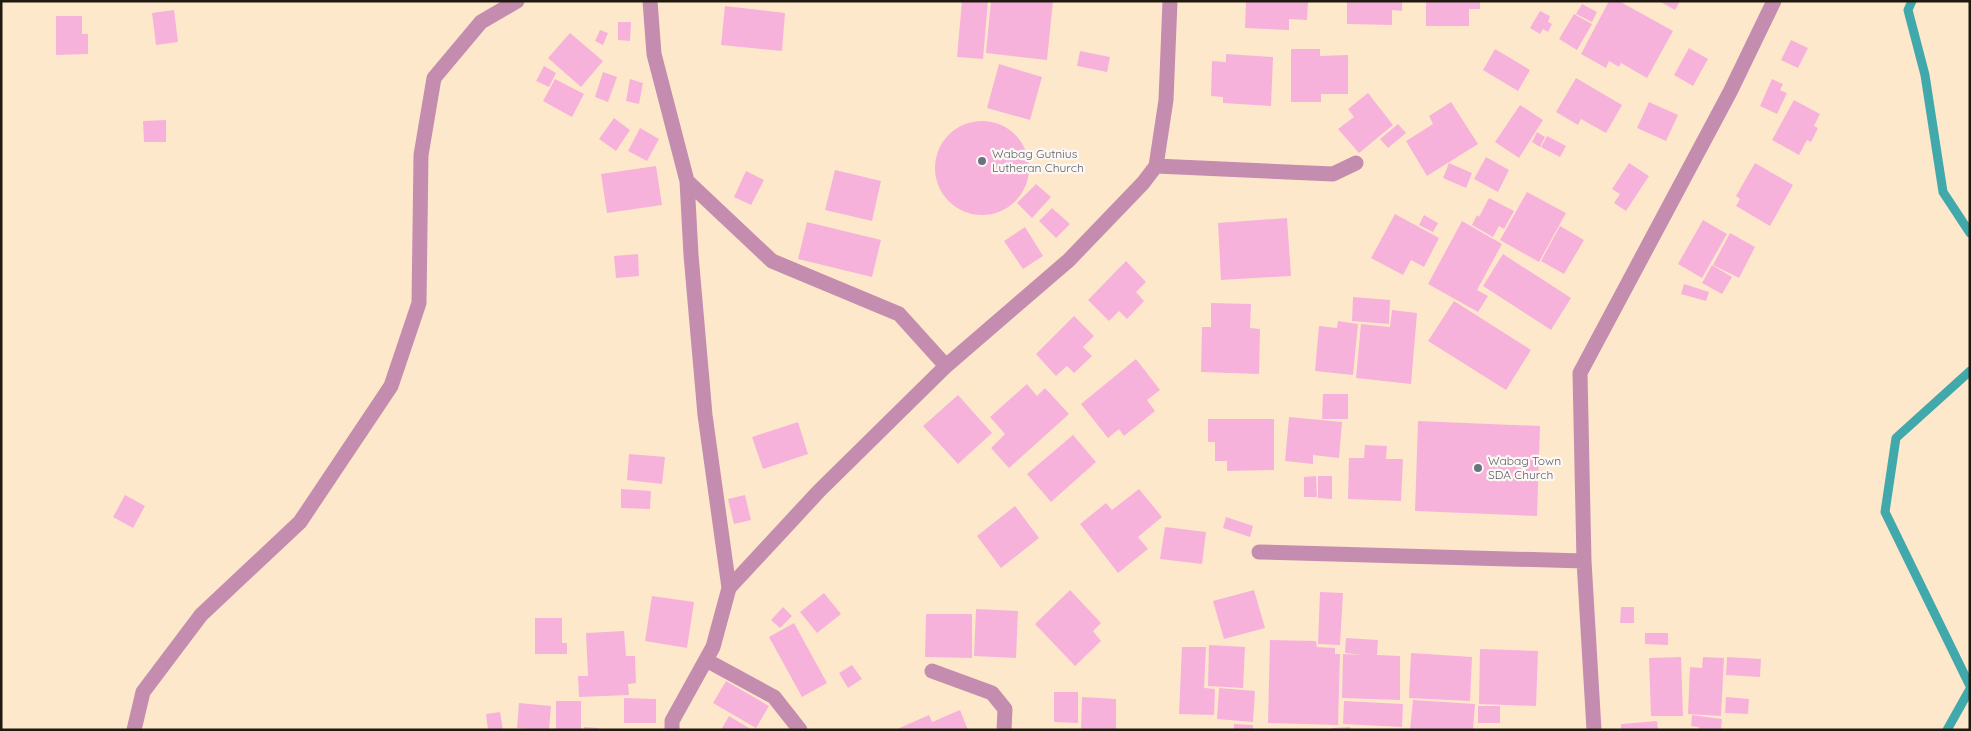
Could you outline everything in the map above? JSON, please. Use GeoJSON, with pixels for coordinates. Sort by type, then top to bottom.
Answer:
{"type":"FeatureCollection","features":[{"type":"Feature","properties":{"kind":"street"},"geometry":{"type":"LineString","coordinates":[[134,730],[143,692],[201,614],[300,522],[391,386],[419,303],[421,155],[434,78],[481,22],[518,1]]}},
{"type":"Feature","properties":{"kind":"street"},"geometry":{"type":"LineString","coordinates":[[650,1],[654,54],[687,180],[691,255],[705,415],[729,588],[713,647],[672,721],[672,730]]}},
{"type":"Feature","properties":{"kind":"street"},"geometry":{"type":"LineString","coordinates":[[729,588],[819,491],[946,366],[1069,260],[1143,183],[1156,166],[1166,100],[1170,1]]}},
{"type":"Feature","properties":{"kind":"street"},"geometry":{"type":"LineString","coordinates":[[1594,730],[1584,561],[1580,373],[1730,92],[1774,1]]}},
{"type":"Feature","properties":{"kind":"street"},"geometry":{"type":"LineString","coordinates":[[1156,166],[1333,174],[1356,163]]}},
{"type":"Feature","properties":{"kind":"street"},"geometry":{"type":"LineString","coordinates":[[687,180],[772,261],[899,314],[946,366]]}},
{"type":"Feature","properties":{"kind":"street"},"geometry":{"type":"LineString","coordinates":[[1260,552],[1584,561]]}},
{"type":"Feature","properties":{"kind":"street"},"geometry":{"type":"LineString","coordinates":[[706,660],[774,697],[800,730]]}},
{"type":"Feature","properties":{"kind":"street"},"geometry":{"type":"LineString","coordinates":[[932,671],[992,693],[1005,709],[1004,730]]}},
{"type":"Feature","properties":{"kind":"building"},"geometry":{"type":"Polygon","coordinates":[[[962,1],[988,1],[983,59],[957,57],[962,1]]]}},
{"type":"Feature","properties":{"kind":"building"},"geometry":{"type":"Polygon","coordinates":[[[991,1],[1053,1],[1047,60],[986,53],[991,1]]]}},
{"type":"Feature","properties":{"kind":"building"},"geometry":{"type":"Polygon","coordinates":[[[1246,1],[1308,1],[1307,20],[1289,19],[1289,30],[1245,28],[1246,1]]]}},
{"type":"Feature","properties":{"kind":"building"},"geometry":{"type":"Polygon","coordinates":[[[1347,1],[1402,1],[1402,11],[1392,10],[1392,25],[1347,24],[1347,1]]]}},
{"type":"Feature","properties":{"kind":"building"},"geometry":{"type":"Polygon","coordinates":[[[1426,1],[1480,1],[1480,9],[1469,9],[1469,26],[1426,26],[1426,1]]]}},
{"type":"Feature","properties":{"kind":"building"},"geometry":{"type":"Polygon","coordinates":[[[1609,1],[1619,1],[1673,31],[1647,78],[1621,63],[1619,67],[1609,61],[1606,68],[1581,54],[1609,1]]]}},
{"type":"Feature","properties":{"kind":"building"},"geometry":{"type":"Polygon","coordinates":[[[1659,1],[1680,1],[1675,10],[1659,1]]]}},
{"type":"Feature","properties":{"kind":"building"},"geometry":{"type":"Polygon","coordinates":[[[1582,4],[1597,12],[1592,22],[1576,14],[1582,4]]]}},
{"type":"Feature","properties":{"kind":"building"},"geometry":{"type":"Polygon","coordinates":[[[725,6],[785,13],[782,51],[721,45],[725,6]]]}},
{"type":"Feature","properties":{"kind":"building"},"geometry":{"type":"Polygon","coordinates":[[[174,10],[178,42],[156,45],[152,13],[174,10]]]}},
{"type":"Feature","properties":{"kind":"building"},"geometry":{"type":"Polygon","coordinates":[[[1540,11],[1550,16],[1548,22],[1552,24],[1548,32],[1543,29],[1540,34],[1530,28],[1540,11]]]}},
{"type":"Feature","properties":{"kind":"building"},"geometry":{"type":"Polygon","coordinates":[[[1574,14],[1592,24],[1577,50],[1559,39],[1574,14]]]}},
{"type":"Feature","properties":{"kind":"building"},"geometry":{"type":"Polygon","coordinates":[[[56,16],[82,16],[82,34],[88,34],[88,54],[56,55],[56,16]]]}},
{"type":"Feature","properties":{"kind":"building"},"geometry":{"type":"Polygon","coordinates":[[[618,22],[631,22],[630,41],[618,40],[618,22]]]}},
{"type":"Feature","properties":{"kind":"building"},"geometry":{"type":"Polygon","coordinates":[[[600,30],[608,33],[603,45],[595,41],[600,30]]]}},
{"type":"Feature","properties":{"kind":"building"},"geometry":{"type":"Polygon","coordinates":[[[570,33],[603,61],[581,87],[548,58],[570,33]]]}},
{"type":"Feature","properties":{"kind":"building"},"geometry":{"type":"Polygon","coordinates":[[[1791,40],[1808,48],[1798,68],[1781,60],[1791,40]]]}},
{"type":"Feature","properties":{"kind":"building"},"geometry":{"type":"Polygon","coordinates":[[[1689,48],[1708,59],[1693,86],[1674,75],[1689,48]]]}},
{"type":"Feature","properties":{"kind":"building"},"geometry":{"type":"Polygon","coordinates":[[[1291,49],[1320,49],[1320,56],[1348,55],[1348,94],[1321,94],[1321,102],[1291,102],[1291,49]]]}},
{"type":"Feature","properties":{"kind":"building"},"geometry":{"type":"Polygon","coordinates":[[[1495,49],[1530,70],[1518,91],[1483,70],[1495,49]]]}},
{"type":"Feature","properties":{"kind":"building"},"geometry":{"type":"Polygon","coordinates":[[[1080,51],[1110,57],[1107,72],[1077,66],[1080,51]]]}},
{"type":"Feature","properties":{"kind":"building"},"geometry":{"type":"Polygon","coordinates":[[[1226,54],[1273,57],[1271,106],[1223,103],[1223,97],[1211,96],[1212,61],[1226,62],[1226,54]]]}},
{"type":"Feature","properties":{"kind":"building"},"geometry":{"type":"Polygon","coordinates":[[[999,64],[1042,77],[1030,120],[987,108],[999,64]]]}},
{"type":"Feature","properties":{"kind":"building"},"geometry":{"type":"Polygon","coordinates":[[[544,66],[556,73],[549,87],[536,81],[544,66]]]}},
{"type":"Feature","properties":{"kind":"building"},"geometry":{"type":"Polygon","coordinates":[[[603,72],[617,77],[608,102],[595,97],[603,72]]]}},
{"type":"Feature","properties":{"kind":"building"},"geometry":{"type":"Polygon","coordinates":[[[1576,78],[1622,105],[1606,133],[1581,119],[1578,125],[1556,112],[1576,78]]]}},
{"type":"Feature","properties":{"kind":"building"},"geometry":{"type":"Polygon","coordinates":[[[555,79],[584,94],[572,117],[543,101],[555,79]]]}},
{"type":"Feature","properties":{"kind":"building"},"geometry":{"type":"Polygon","coordinates":[[[630,79],[643,83],[639,104],[626,101],[630,79]]]}},
{"type":"Feature","properties":{"kind":"building"},"geometry":{"type":"Polygon","coordinates":[[[1772,79],[1783,84],[1780,90],[1787,93],[1777,114],[1760,106],[1772,79]]]}},
{"type":"Feature","properties":{"kind":"building"},"geometry":{"type":"Polygon","coordinates":[[[1368,93],[1393,125],[1359,153],[1338,129],[1354,117],[1348,109],[1368,93]]]}},
{"type":"Feature","properties":{"kind":"building"},"geometry":{"type":"Polygon","coordinates":[[[1794,100],[1820,114],[1814,126],[1818,128],[1811,142],[1807,140],[1799,155],[1772,140],[1794,100]]]}},
{"type":"Feature","properties":{"kind":"building"},"geometry":{"type":"Polygon","coordinates":[[[1451,102],[1478,144],[1427,176],[1406,141],[1433,124],[1429,116],[1451,102]]]}},
{"type":"Feature","properties":{"kind":"building"},"geometry":{"type":"Polygon","coordinates":[[[1649,102],[1678,115],[1666,141],[1637,128],[1649,102]]]}},
{"type":"Feature","properties":{"kind":"building"},"geometry":{"type":"Polygon","coordinates":[[[1520,105],[1543,120],[1519,158],[1495,142],[1520,105]]]}},
{"type":"Feature","properties":{"kind":"building"},"geometry":{"type":"Polygon","coordinates":[[[614,118],[630,130],[616,151],[599,139],[614,118]]]}},
{"type":"Feature","properties":{"kind":"building"},"geometry":{"type":"Polygon","coordinates":[[[166,120],[166,142],[144,142],[143,121],[166,120]]]}},
{"type":"Feature","properties":{"kind":"building","name":"Wabag Gutnius Lutheran Church"},"geometry":{"type":"Polygon","coordinates":[[[982,121],[1000,125],[1015,135],[1025,150],[1029,168],[1025,186],[1015,201],[1000,211],[982,215],[964,211],[949,201],[939,186],[935,168],[939,150],[949,135],[964,125],[982,121]]]}},
{"type":"Feature","properties":{"kind":"building"},"geometry":{"type":"Polygon","coordinates":[[[1398,124],[1406,133],[1388,148],[1380,139],[1398,124]]]}},
{"type":"Feature","properties":{"kind":"building"},"geometry":{"type":"Polygon","coordinates":[[[640,128],[659,139],[647,161],[628,151],[640,128]]]}},
{"type":"Feature","properties":{"kind":"building"},"geometry":{"type":"Polygon","coordinates":[[[1537,132],[1545,137],[1540,147],[1532,142],[1537,132]]]}},
{"type":"Feature","properties":{"kind":"building"},"geometry":{"type":"Polygon","coordinates":[[[1547,136],[1566,146],[1560,157],[1541,147],[1547,136]]]}},
{"type":"Feature","properties":{"kind":"building"},"geometry":{"type":"Polygon","coordinates":[[[1486,157],[1509,170],[1498,192],[1474,179],[1486,157]]]}},
{"type":"Feature","properties":{"kind":"building"},"geometry":{"type":"Polygon","coordinates":[[[1449,163],[1472,173],[1466,188],[1443,178],[1449,163]]]}},
{"type":"Feature","properties":{"kind":"building"},"geometry":{"type":"Polygon","coordinates":[[[1629,163],[1649,176],[1626,211],[1614,203],[1620,194],[1612,189],[1629,163]]]}},
{"type":"Feature","properties":{"kind":"building"},"geometry":{"type":"Polygon","coordinates":[[[1755,163],[1793,185],[1770,226],[1736,206],[1740,199],[1736,196],[1755,163]]]}},
{"type":"Feature","properties":{"kind":"building"},"geometry":{"type":"Polygon","coordinates":[[[656,166],[662,205],[607,213],[601,174],[656,166]]]}},
{"type":"Feature","properties":{"kind":"building"},"geometry":{"type":"Polygon","coordinates":[[[835,170],[881,181],[872,221],[825,210],[835,170]]]}},
{"type":"Feature","properties":{"kind":"building"},"geometry":{"type":"Polygon","coordinates":[[[746,171],[764,180],[751,205],[734,197],[746,171]]]}},
{"type":"Feature","properties":{"kind":"building"},"geometry":{"type":"Polygon","coordinates":[[[1036,184],[1051,197],[1032,218],[1017,203],[1036,184]]]}},
{"type":"Feature","properties":{"kind":"building"},"geometry":{"type":"Polygon","coordinates":[[[1527,192],[1566,213],[1539,262],[1500,240],[1527,192]]]}},
{"type":"Feature","properties":{"kind":"building"},"geometry":{"type":"Polygon","coordinates":[[[1489,198],[1514,211],[1504,229],[1499,226],[1493,237],[1472,225],[1477,215],[1479,217],[1489,198]]]}},
{"type":"Feature","properties":{"kind":"building"},"geometry":{"type":"Polygon","coordinates":[[[1052,208],[1070,224],[1056,238],[1039,221],[1052,208]]]}},
{"type":"Feature","properties":{"kind":"building"},"geometry":{"type":"Polygon","coordinates":[[[1395,214],[1439,238],[1424,267],[1411,260],[1403,275],[1371,258],[1395,214]]]}},
{"type":"Feature","properties":{"kind":"building"},"geometry":{"type":"Polygon","coordinates":[[[1424,215],[1438,223],[1433,232],[1419,225],[1424,215]]]}},
{"type":"Feature","properties":{"kind":"building"},"geometry":{"type":"Polygon","coordinates":[[[1287,218],[1291,276],[1221,280],[1218,223],[1287,218]]]}},
{"type":"Feature","properties":{"kind":"building"},"geometry":{"type":"Polygon","coordinates":[[[1703,220],[1727,234],[1702,278],[1678,264],[1703,220]]]}},
{"type":"Feature","properties":{"kind":"building"},"geometry":{"type":"Polygon","coordinates":[[[1462,221],[1502,244],[1477,290],[1488,296],[1478,312],[1428,284],[1462,221]]]}},
{"type":"Feature","properties":{"kind":"building"},"geometry":{"type":"Polygon","coordinates":[[[807,222],[881,240],[872,277],[798,259],[807,222]]]}},
{"type":"Feature","properties":{"kind":"building"},"geometry":{"type":"Polygon","coordinates":[[[1560,226],[1584,240],[1564,274],[1541,261],[1560,226]]]}},
{"type":"Feature","properties":{"kind":"building"},"geometry":{"type":"Polygon","coordinates":[[[1025,227],[1043,256],[1023,269],[1004,241],[1025,227]]]}},
{"type":"Feature","properties":{"kind":"building"},"geometry":{"type":"Polygon","coordinates":[[[1730,233],[1755,247],[1739,278],[1713,265],[1730,233]]]}},
{"type":"Feature","properties":{"kind":"building"},"geometry":{"type":"Polygon","coordinates":[[[638,254],[639,276],[616,278],[614,256],[638,254]]]}},
{"type":"Feature","properties":{"kind":"building"},"geometry":{"type":"Polygon","coordinates":[[[1503,254],[1571,298],[1551,330],[1483,286],[1503,254]]]}},
{"type":"Feature","properties":{"kind":"building"},"geometry":{"type":"Polygon","coordinates":[[[1126,261],[1146,282],[1136,292],[1144,301],[1127,319],[1119,311],[1109,321],[1088,300],[1126,261]]]}},
{"type":"Feature","properties":{"kind":"building"},"geometry":{"type":"Polygon","coordinates":[[[1712,265],[1732,277],[1722,294],[1702,283],[1712,265]]]}},
{"type":"Feature","properties":{"kind":"building"},"geometry":{"type":"Polygon","coordinates":[[[1684,284],[1709,292],[1706,301],[1681,294],[1684,284]]]}},
{"type":"Feature","properties":{"kind":"building"},"geometry":{"type":"Polygon","coordinates":[[[1353,297],[1390,300],[1389,324],[1352,321],[1353,297]]]}},
{"type":"Feature","properties":{"kind":"building"},"geometry":{"type":"Polygon","coordinates":[[[1454,301],[1531,350],[1506,390],[1428,341],[1454,301]]]}},
{"type":"Feature","properties":{"kind":"building"},"geometry":{"type":"Polygon","coordinates":[[[1211,303],[1251,304],[1250,328],[1260,329],[1259,374],[1201,372],[1202,327],[1211,327],[1211,303]]]}},
{"type":"Feature","properties":{"kind":"building"},"geometry":{"type":"Polygon","coordinates":[[[1392,310],[1417,313],[1411,384],[1356,378],[1361,324],[1390,327],[1392,310]]]}},
{"type":"Feature","properties":{"kind":"building"},"geometry":{"type":"Polygon","coordinates":[[[1074,316],[1094,336],[1083,347],[1092,356],[1074,373],[1067,366],[1056,376],[1036,354],[1074,316]]]}},
{"type":"Feature","properties":{"kind":"building"},"geometry":{"type":"Polygon","coordinates":[[[1338,321],[1358,324],[1353,375],[1315,371],[1319,326],[1337,328],[1338,321]]]}},
{"type":"Feature","properties":{"kind":"building"},"geometry":{"type":"Polygon","coordinates":[[[1136,359],[1160,390],[1147,400],[1155,411],[1124,436],[1119,429],[1108,438],[1081,404],[1136,359]]]}},
{"type":"Feature","properties":{"kind":"building"},"geometry":{"type":"Polygon","coordinates":[[[1027,384],[1037,396],[1045,388],[1069,414],[1009,468],[991,448],[1005,434],[990,417],[1027,384]]]}},
{"type":"Feature","properties":{"kind":"building"},"geometry":{"type":"Polygon","coordinates":[[[1323,394],[1348,394],[1348,419],[1322,419],[1323,394]]]}},
{"type":"Feature","properties":{"kind":"building"},"geometry":{"type":"Polygon","coordinates":[[[958,395],[992,433],[958,464],[923,426],[958,395]]]}},
{"type":"Feature","properties":{"kind":"building"},"geometry":{"type":"Polygon","coordinates":[[[1289,417],[1342,422],[1339,458],[1313,455],[1313,464],[1285,461],[1289,417]]]}},
{"type":"Feature","properties":{"kind":"building"},"geometry":{"type":"Polygon","coordinates":[[[1208,419],[1274,419],[1274,470],[1227,471],[1227,461],[1215,461],[1215,442],[1208,442],[1208,419]]]}},
{"type":"Feature","properties":{"kind":"building","name":"Wabag Town SDA Church"},"geometry":{"type":"Polygon","coordinates":[[[1418,421],[1540,426],[1537,516],[1415,511],[1418,421]]]}},
{"type":"Feature","properties":{"kind":"building"},"geometry":{"type":"Polygon","coordinates":[[[798,422],[808,454],[763,469],[752,437],[798,422]]]}},
{"type":"Feature","properties":{"kind":"building"},"geometry":{"type":"Polygon","coordinates":[[[1073,435],[1096,462],[1051,502],[1027,474],[1073,435]]]}},
{"type":"Feature","properties":{"kind":"building"},"geometry":{"type":"Polygon","coordinates":[[[1365,445],[1387,446],[1386,459],[1403,459],[1401,501],[1348,499],[1349,458],[1364,458],[1365,445]]]}},
{"type":"Feature","properties":{"kind":"building"},"geometry":{"type":"Polygon","coordinates":[[[629,454],[665,457],[662,484],[627,480],[629,454]]]}},
{"type":"Feature","properties":{"kind":"building"},"geometry":{"type":"Polygon","coordinates":[[[1316,476],[1317,497],[1304,497],[1304,477],[1316,476]]]}},
{"type":"Feature","properties":{"kind":"building"},"geometry":{"type":"Polygon","coordinates":[[[1318,476],[1332,476],[1332,499],[1318,498],[1318,476]]]}},
{"type":"Feature","properties":{"kind":"building"},"geometry":{"type":"Polygon","coordinates":[[[621,489],[651,491],[650,509],[621,508],[621,489]]]}},
{"type":"Feature","properties":{"kind":"building"},"geometry":{"type":"Polygon","coordinates":[[[1139,489],[1162,517],[1138,537],[1148,549],[1118,573],[1080,524],[1106,503],[1112,510],[1139,489]]]}},
{"type":"Feature","properties":{"kind":"building"},"geometry":{"type":"Polygon","coordinates":[[[125,495],[145,506],[133,528],[113,517],[125,495]]]}},
{"type":"Feature","properties":{"kind":"building"},"geometry":{"type":"Polygon","coordinates":[[[745,495],[751,520],[734,524],[728,499],[745,495]]]}},
{"type":"Feature","properties":{"kind":"building"},"geometry":{"type":"Polygon","coordinates":[[[1015,506],[1039,538],[1001,568],[977,536],[1015,506]]]}},
{"type":"Feature","properties":{"kind":"building"},"geometry":{"type":"Polygon","coordinates":[[[1226,517],[1253,526],[1250,537],[1223,528],[1226,517]]]}},
{"type":"Feature","properties":{"kind":"building"},"geometry":{"type":"Polygon","coordinates":[[[1165,527],[1206,532],[1202,564],[1160,559],[1165,527]]]}},
{"type":"Feature","properties":{"kind":"building"},"geometry":{"type":"Polygon","coordinates":[[[1070,590],[1101,623],[1093,631],[1101,641],[1075,666],[1035,624],[1070,590]]]}},
{"type":"Feature","properties":{"kind":"building"},"geometry":{"type":"Polygon","coordinates":[[[1254,590],[1265,628],[1224,639],[1213,601],[1254,590]]]}},
{"type":"Feature","properties":{"kind":"building"},"geometry":{"type":"Polygon","coordinates":[[[1320,592],[1343,593],[1340,645],[1318,644],[1320,592]]]}},
{"type":"Feature","properties":{"kind":"building"},"geometry":{"type":"Polygon","coordinates":[[[824,593],[841,614],[817,633],[800,612],[824,593]]]}},
{"type":"Feature","properties":{"kind":"building"},"geometry":{"type":"Polygon","coordinates":[[[652,596],[694,602],[687,648],[645,641],[652,596]]]}},
{"type":"Feature","properties":{"kind":"building"},"geometry":{"type":"Polygon","coordinates":[[[783,607],[792,616],[780,628],[771,620],[783,607]]]}},
{"type":"Feature","properties":{"kind":"building"},"geometry":{"type":"Polygon","coordinates":[[[1621,607],[1634,607],[1634,623],[1620,623],[1621,607]]]}},
{"type":"Feature","properties":{"kind":"building"},"geometry":{"type":"Polygon","coordinates":[[[976,609],[1018,611],[1016,658],[974,656],[976,609]]]}},
{"type":"Feature","properties":{"kind":"building"},"geometry":{"type":"Polygon","coordinates":[[[926,614],[972,614],[972,658],[925,657],[926,614]]]}},
{"type":"Feature","properties":{"kind":"building"},"geometry":{"type":"Polygon","coordinates":[[[535,618],[562,618],[562,643],[567,643],[567,654],[535,654],[535,618]]]}},
{"type":"Feature","properties":{"kind":"building"},"geometry":{"type":"Polygon","coordinates":[[[794,623],[827,683],[802,697],[769,637],[794,623]]]}},
{"type":"Feature","properties":{"kind":"building"},"geometry":{"type":"Polygon","coordinates":[[[624,631],[626,656],[635,656],[636,683],[628,684],[629,695],[579,697],[578,676],[588,676],[586,633],[624,631]]]}},
{"type":"Feature","properties":{"kind":"building"},"geometry":{"type":"Polygon","coordinates":[[[1645,633],[1668,633],[1668,645],[1645,644],[1645,633]]]}},
{"type":"Feature","properties":{"kind":"building"},"geometry":{"type":"Polygon","coordinates":[[[1346,638],[1378,640],[1377,655],[1400,656],[1400,700],[1342,698],[1343,654],[1362,655],[1345,653],[1346,638]]]}},
{"type":"Feature","properties":{"kind":"building"},"geometry":{"type":"Polygon","coordinates":[[[1270,640],[1316,641],[1317,647],[1335,648],[1335,654],[1340,654],[1338,725],[1268,723],[1270,640]]]}},
{"type":"Feature","properties":{"kind":"building"},"geometry":{"type":"Polygon","coordinates":[[[1209,645],[1245,647],[1243,688],[1208,686],[1209,645]]]}},
{"type":"Feature","properties":{"kind":"building"},"geometry":{"type":"Polygon","coordinates":[[[1182,647],[1206,647],[1204,688],[1215,689],[1214,715],[1179,714],[1182,647]]]}},
{"type":"Feature","properties":{"kind":"building"},"geometry":{"type":"Polygon","coordinates":[[[1480,649],[1538,651],[1536,706],[1479,704],[1480,649]]]}},
{"type":"Feature","properties":{"kind":"building"},"geometry":{"type":"Polygon","coordinates":[[[1411,653],[1472,657],[1470,701],[1409,698],[1411,653]]]}},
{"type":"Feature","properties":{"kind":"building"},"geometry":{"type":"Polygon","coordinates":[[[1681,657],[1683,716],[1651,716],[1649,658],[1681,657]]]}},
{"type":"Feature","properties":{"kind":"building"},"geometry":{"type":"Polygon","coordinates":[[[1703,657],[1724,658],[1721,716],[1688,714],[1690,667],[1702,668],[1703,657]]]}},
{"type":"Feature","properties":{"kind":"building"},"geometry":{"type":"Polygon","coordinates":[[[1727,657],[1761,659],[1760,677],[1726,675],[1727,657]]]}},
{"type":"Feature","properties":{"kind":"building"},"geometry":{"type":"Polygon","coordinates":[[[852,665],[862,679],[848,688],[839,673],[852,665]]]}},
{"type":"Feature","properties":{"kind":"building"},"geometry":{"type":"Polygon","coordinates":[[[726,681],[769,706],[756,728],[713,703],[726,681]]]}},
{"type":"Feature","properties":{"kind":"building"},"geometry":{"type":"Polygon","coordinates":[[[1219,688],[1255,691],[1253,722],[1217,719],[1219,688]]]}},
{"type":"Feature","properties":{"kind":"building"},"geometry":{"type":"Polygon","coordinates":[[[1054,692],[1078,692],[1078,723],[1054,722],[1054,692]]]}},
{"type":"Feature","properties":{"kind":"building"},"geometry":{"type":"Polygon","coordinates":[[[1082,697],[1116,699],[1116,730],[1081,730],[1082,697]]]}},
{"type":"Feature","properties":{"kind":"building"},"geometry":{"type":"Polygon","coordinates":[[[1726,697],[1749,699],[1748,714],[1725,713],[1726,697]]]}},
{"type":"Feature","properties":{"kind":"building"},"geometry":{"type":"Polygon","coordinates":[[[624,698],[656,699],[656,723],[624,723],[624,698]]]}},
{"type":"Feature","properties":{"kind":"building"},"geometry":{"type":"Polygon","coordinates":[[[1413,700],[1475,704],[1473,730],[1410,730],[1413,700]]]}},
{"type":"Feature","properties":{"kind":"building"},"geometry":{"type":"Polygon","coordinates":[[[556,701],[581,701],[581,730],[556,730],[556,701]]]}},
{"type":"Feature","properties":{"kind":"building"},"geometry":{"type":"Polygon","coordinates":[[[1344,701],[1403,704],[1402,727],[1343,724],[1344,701]]]}},
{"type":"Feature","properties":{"kind":"building"},"geometry":{"type":"Polygon","coordinates":[[[519,703],[551,706],[549,730],[517,728],[519,703]]]}},
{"type":"Feature","properties":{"kind":"building"},"geometry":{"type":"Polygon","coordinates":[[[1478,706],[1500,706],[1500,723],[1478,723],[1478,706]]]}},
{"type":"Feature","properties":{"kind":"building"},"geometry":{"type":"Polygon","coordinates":[[[960,710],[968,730],[895,730],[929,715],[932,722],[960,710]]]}},
{"type":"Feature","properties":{"kind":"building"},"geometry":{"type":"Polygon","coordinates":[[[500,712],[503,730],[488,730],[486,714],[500,712]]]}},
{"type":"Feature","properties":{"kind":"building"},"geometry":{"type":"Polygon","coordinates":[[[1692,715],[1722,719],[1721,730],[1699,730],[1699,727],[1691,726],[1692,715]]]}},
{"type":"Feature","properties":{"kind":"building"},"geometry":{"type":"Polygon","coordinates":[[[729,716],[752,730],[721,730],[729,716]]]}},
{"type":"Feature","properties":{"kind":"building"},"geometry":{"type":"Polygon","coordinates":[[[1657,721],[1658,730],[1621,730],[1621,724],[1657,721]]]}},
{"type":"Feature","properties":{"kind":"building"},"geometry":{"type":"Polygon","coordinates":[[[1234,724],[1253,725],[1253,730],[1234,730],[1234,724]]]}},
{"type":"Feature","properties":{"kind":"building"},"geometry":{"type":"Polygon","coordinates":[[[584,727],[599,728],[599,730],[584,730],[584,727]]]}},
{"type":"Feature","properties":{"kind":"building"},"geometry":{"type":"Polygon","coordinates":[[[1350,727],[1350,730],[1332,730],[1332,728],[1350,727]]]}},
{"type":"Feature","properties":{"kind":"waterway"},"geometry":{"type":"LineString","coordinates":[[1912,1],[1908,10],[1925,75],[1943,192],[1970,233]]}},
{"type":"Feature","properties":{"kind":"waterway"},"geometry":{"type":"LineString","coordinates":[[1970,371],[1896,438],[1885,512],[1970,686]]}},
{"type":"Feature","properties":{"kind":"waterway"},"geometry":{"type":"LineString","coordinates":[[1947,730],[1970,689]]}},
{"type":"Feature","properties":{"kind":"place","name":"Wabag Gutnius Lutheran Church"},"geometry":{"type":"Point","coordinates":[982,161]}},
{"type":"Feature","properties":{"kind":"place","name":"Wabag Town SDA Church"},"geometry":{"type":"Point","coordinates":[1478,468]}}]}
